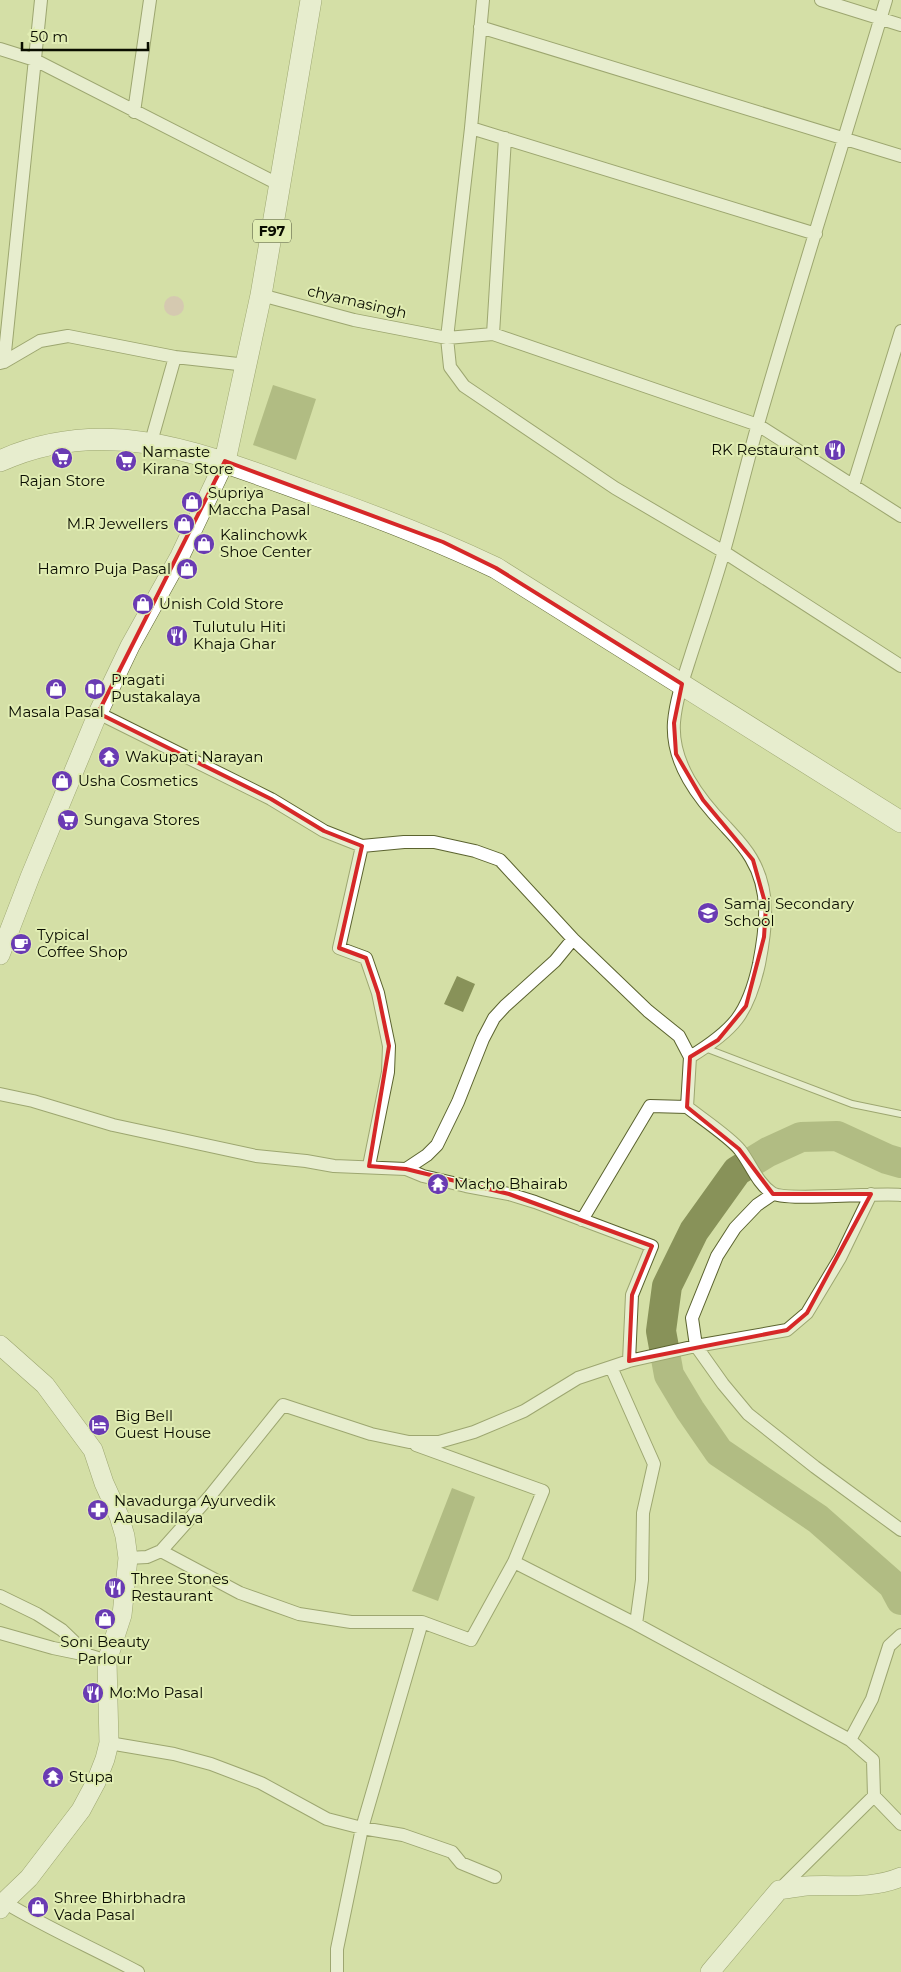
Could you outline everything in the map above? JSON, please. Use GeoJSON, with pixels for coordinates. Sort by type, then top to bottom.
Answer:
{"type":"FeatureCollection","features":[{"type":"Feature","properties":{"kind":"main road","name":"F97"},"geometry":{"type":"LineString","coordinates":[[225,461],[261,295],[311,0]]}},
{"type":"Feature","properties":{"kind":"main road"},"geometry":{"type":"LineString","coordinates":[[0,461],[42,445],[71,441],[108,439],[151,442],[225,461],[443,542],[496,568],[901,822]]}},
{"type":"Feature","properties":{"kind":"main road"},"geometry":{"type":"LineString","coordinates":[[0,955],[98,713],[126,654],[184,548],[225,461]]}},
{"type":"Feature","properties":{"kind":"main road"},"geometry":{"type":"LineString","coordinates":[[0,1345],[45,1385],[93,1450],[104,1483],[119,1516],[125,1536],[128,1558],[122,1615],[107,1661],[108,1743],[105,1759],[96,1782],[81,1810],[29,1878],[2,1906]]}},
{"type":"Feature","properties":{"kind":"main road"},"geometry":{"type":"LineString","coordinates":[[710,1972],[779,1890],[805,1886],[870,1886],[886,1883],[901,1877]]}},
{"type":"Feature","properties":{"kind":"street"},"geometry":{"type":"LineString","coordinates":[[2,362],[13,276],[41,0]]}},
{"type":"Feature","properties":{"kind":"street"},"geometry":{"type":"LineString","coordinates":[[134,112],[150,0]]}},
{"type":"Feature","properties":{"kind":"street"},"geometry":{"type":"LineString","coordinates":[[483,0],[471,128],[447,338],[450,367],[464,386],[615,488],[724,552],[901,666]]}},
{"type":"Feature","properties":{"kind":"street"},"geometry":{"type":"LineString","coordinates":[[820,0],[901,25]]}},
{"type":"Feature","properties":{"kind":"street"},"geometry":{"type":"LineString","coordinates":[[690,1057],[718,1040],[734,1025],[746,1006],[756,975],[764,937],[766,906],[761,881],[752,860],[740,842],[703,800],[682,768],[676,754],[674,723],[682,684],[724,552],[758,424],[886,0]]}},
{"type":"Feature","properties":{"kind":"street"},"geometry":{"type":"LineString","coordinates":[[480,27],[901,156]]}},
{"type":"Feature","properties":{"kind":"street"},"geometry":{"type":"LineString","coordinates":[[0,49],[35,60],[280,185]]}},
{"type":"Feature","properties":{"kind":"street"},"geometry":{"type":"LineString","coordinates":[[471,128],[816,234]]}},
{"type":"Feature","properties":{"kind":"street"},"geometry":{"type":"LineString","coordinates":[[505,138],[493,334],[758,424],[901,516]]}},
{"type":"Feature","properties":{"kind":"street"},"geometry":{"type":"LineString","coordinates":[[0,274],[13,276]]}},
{"type":"Feature","properties":{"kind":"street","name":"chyamasingh"},"geometry":{"type":"LineString","coordinates":[[261,295],[354,320],[447,338],[493,334]]}},
{"type":"Feature","properties":{"kind":"street"},"geometry":{"type":"LineString","coordinates":[[853,486],[901,331]]}},
{"type":"Feature","properties":{"kind":"street"},"geometry":{"type":"LineString","coordinates":[[2,362],[40,341],[68,336],[175,357],[247,365]]}},
{"type":"Feature","properties":{"kind":"street"},"geometry":{"type":"LineString","coordinates":[[151,442],[175,357]]}},
{"type":"Feature","properties":{"kind":"street"},"geometry":{"type":"LineString","coordinates":[[98,713],[271,799],[324,831],[362,846],[404,842],[434,842],[475,851],[500,860],[573,939],[648,1011],[679,1036],[690,1057],[687,1107]]}},
{"type":"Feature","properties":{"kind":"street"},"geometry":{"type":"LineString","coordinates":[[362,846],[339,948],[366,958],[378,993],[389,1046],[388,1072],[369,1166]]}},
{"type":"Feature","properties":{"kind":"street"},"geometry":{"type":"LineString","coordinates":[[406,1169],[427,1155],[437,1145],[458,1102],[483,1039],[494,1018],[555,961],[573,939]]}},
{"type":"Feature","properties":{"kind":"street"},"geometry":{"type":"LineString","coordinates":[[0,1094],[33,1101],[113,1126],[256,1156],[334,1166],[406,1169],[423,1176],[509,1194],[535,1202],[652,1246],[632,1295],[629,1361]]}},
{"type":"Feature","properties":{"kind":"street"},"geometry":{"type":"LineString","coordinates":[[582,1220],[650,1106],[687,1107],[739,1149],[761,1182],[773,1194],[798,1197],[871,1194],[901,1195]]}},
{"type":"Feature","properties":{"kind":"street"},"geometry":{"type":"LineString","coordinates":[[773,1194],[757,1205],[736,1228],[717,1256],[692,1318],[696,1346],[723,1384],[748,1414],[815,1467],[901,1530]]}},
{"type":"Feature","properties":{"kind":"street"},"geometry":{"type":"LineString","coordinates":[[409,1442],[440,1442],[474,1432],[524,1411],[578,1378],[629,1361],[682,1348],[787,1330],[808,1313],[840,1258],[871,1194]]}},
{"type":"Feature","properties":{"kind":"street"},"geometry":{"type":"LineString","coordinates":[[611,1367],[654,1464],[643,1513],[642,1580],[636,1624]]}},
{"type":"Feature","properties":{"kind":"street"},"geometry":{"type":"LineString","coordinates":[[128,1558],[147,1557],[161,1551],[210,1496],[284,1405],[371,1434],[409,1442],[543,1491],[514,1562],[471,1640],[422,1622],[351,1622],[299,1614],[240,1593],[161,1551]]}},
{"type":"Feature","properties":{"kind":"street"},"geometry":{"type":"LineString","coordinates":[[514,1562],[636,1624],[850,1740],[874,1760],[874,1796],[901,1824]]}},
{"type":"Feature","properties":{"kind":"street"},"geometry":{"type":"LineString","coordinates":[[0,1596],[38,1614],[62,1630],[88,1655]]}},
{"type":"Feature","properties":{"kind":"street"},"geometry":{"type":"LineString","coordinates":[[337,1972],[338,1948],[362,1828],[422,1622]]}},
{"type":"Feature","properties":{"kind":"street"},"geometry":{"type":"LineString","coordinates":[[0,1633],[107,1661]]}},
{"type":"Feature","properties":{"kind":"street"},"geometry":{"type":"LineString","coordinates":[[850,1740],[872,1700],[889,1646],[901,1635]]}},
{"type":"Feature","properties":{"kind":"street"},"geometry":{"type":"LineString","coordinates":[[108,1743],[174,1754],[211,1764],[262,1783],[327,1818],[362,1828],[404,1835],[452,1852],[461,1863],[495,1877]]}},
{"type":"Feature","properties":{"kind":"street"},"geometry":{"type":"LineString","coordinates":[[779,1890],[874,1796]]}},
{"type":"Feature","properties":{"kind":"street"},"geometry":{"type":"LineString","coordinates":[[2,1906],[100,1951],[138,1972]]}},
{"type":"Feature","properties":{"kind":"lane"},"geometry":{"type":"LineString","coordinates":[[705,1048],[852,1104],[901,1114]]}},
{"type":"Feature","properties":{"kind":"highlighted area"},"geometry":{"type":"Polygon","coordinates":[[[225,461],[443,542],[496,568],[682,684],[674,723],[676,754],[703,800],[753,860],[766,906],[764,937],[746,1006],[718,1040],[690,1057],[687,1107],[739,1149],[773,1194],[871,1194],[807,1313],[787,1330],[629,1361],[632,1295],[652,1246],[509,1194],[406,1169],[369,1166],[389,1046],[378,993],[366,958],[339,948],[362,846],[324,831],[271,799],[98,713],[225,461]]]}},
{"type":"Feature","properties":{"kind":"shaded area"},"geometry":{"type":"Polygon","coordinates":[[[174,296],[181,299],[184,306],[181,313],[174,316],[167,313],[164,306],[167,299],[174,296]]]}},
{"type":"Feature","properties":{"kind":"shaded area"},"geometry":{"type":"Polygon","coordinates":[[[273,385],[316,399],[296,460],[253,445],[273,385]]]}},
{"type":"Feature","properties":{"kind":"shaded area"},"geometry":{"type":"Polygon","coordinates":[[[457,976],[475,984],[463,1012],[444,1004],[457,976]]]}},
{"type":"Feature","properties":{"kind":"shaded area"},"geometry":{"type":"Polygon","coordinates":[[[452,1488],[475,1497],[438,1601],[412,1591],[452,1488]]]}},
{"type":"Feature","properties":{"kind":"waterway"},"geometry":{"type":"LineString","coordinates":[[901,1163],[887,1159],[837,1136],[801,1137],[768,1152],[737,1171],[694,1231],[667,1286],[661,1331],[669,1375],[719,1452],[818,1519],[893,1585],[901,1600]]}},
{"type":"Feature","properties":{"kind":"place","name":"RK Restaurant"},"geometry":{"type":"Point","coordinates":[835,450]}},
{"type":"Feature","properties":{"kind":"place","name":"Rajan Store"},"geometry":{"type":"Point","coordinates":[62,458]}},
{"type":"Feature","properties":{"kind":"place","name":"Namaste Kirana Store"},"geometry":{"type":"Point","coordinates":[126,461]}},
{"type":"Feature","properties":{"kind":"place","name":"Supriya Maccha Pasal"},"geometry":{"type":"Point","coordinates":[192,502]}},
{"type":"Feature","properties":{"kind":"place","name":"M.R Jewellers"},"geometry":{"type":"Point","coordinates":[184,524]}},
{"type":"Feature","properties":{"kind":"place","name":"Kalinchowk Shoe Center"},"geometry":{"type":"Point","coordinates":[204,544]}},
{"type":"Feature","properties":{"kind":"place","name":"Hamro Puja Pasal"},"geometry":{"type":"Point","coordinates":[187,569]}},
{"type":"Feature","properties":{"kind":"place","name":"Unish Cold Store"},"geometry":{"type":"Point","coordinates":[143,604]}},
{"type":"Feature","properties":{"kind":"place","name":"Tulutulu Hiti Khaja Ghar"},"geometry":{"type":"Point","coordinates":[177,636]}},
{"type":"Feature","properties":{"kind":"place","name":"Masala Pasal"},"geometry":{"type":"Point","coordinates":[56,689]}},
{"type":"Feature","properties":{"kind":"place","name":"Pragati Pustakalaya"},"geometry":{"type":"Point","coordinates":[95,689]}},
{"type":"Feature","properties":{"kind":"place","name":"Wakupati Narayan"},"geometry":{"type":"Point","coordinates":[109,757]}},
{"type":"Feature","properties":{"kind":"place","name":"Usha Cosmetics"},"geometry":{"type":"Point","coordinates":[62,781]}},
{"type":"Feature","properties":{"kind":"place","name":"Sungava Stores"},"geometry":{"type":"Point","coordinates":[68,820]}},
{"type":"Feature","properties":{"kind":"place","name":"Samaj Secondary School"},"geometry":{"type":"Point","coordinates":[708,913]}},
{"type":"Feature","properties":{"kind":"place","name":"Typical Coffee Shop"},"geometry":{"type":"Point","coordinates":[21,944]}},
{"type":"Feature","properties":{"kind":"place","name":"Macho Bhairab"},"geometry":{"type":"Point","coordinates":[438,1184]}},
{"type":"Feature","properties":{"kind":"place","name":"Big Bell Guest House"},"geometry":{"type":"Point","coordinates":[99,1425]}},
{"type":"Feature","properties":{"kind":"place","name":"Navadurga Ayurvedik Aausadilaya"},"geometry":{"type":"Point","coordinates":[98,1510]}},
{"type":"Feature","properties":{"kind":"place","name":"Three Stones Restaurant"},"geometry":{"type":"Point","coordinates":[115,1588]}},
{"type":"Feature","properties":{"kind":"place","name":"Soni Beauty Parlour"},"geometry":{"type":"Point","coordinates":[105,1619]}},
{"type":"Feature","properties":{"kind":"place","name":"Mo:Mo Pasal"},"geometry":{"type":"Point","coordinates":[93,1693]}},
{"type":"Feature","properties":{"kind":"place","name":"Stupa"},"geometry":{"type":"Point","coordinates":[53,1777]}},
{"type":"Feature","properties":{"kind":"place","name":"Shree Bhirbhadra Vada Pasal"},"geometry":{"type":"Point","coordinates":[38,1907]}}]}
